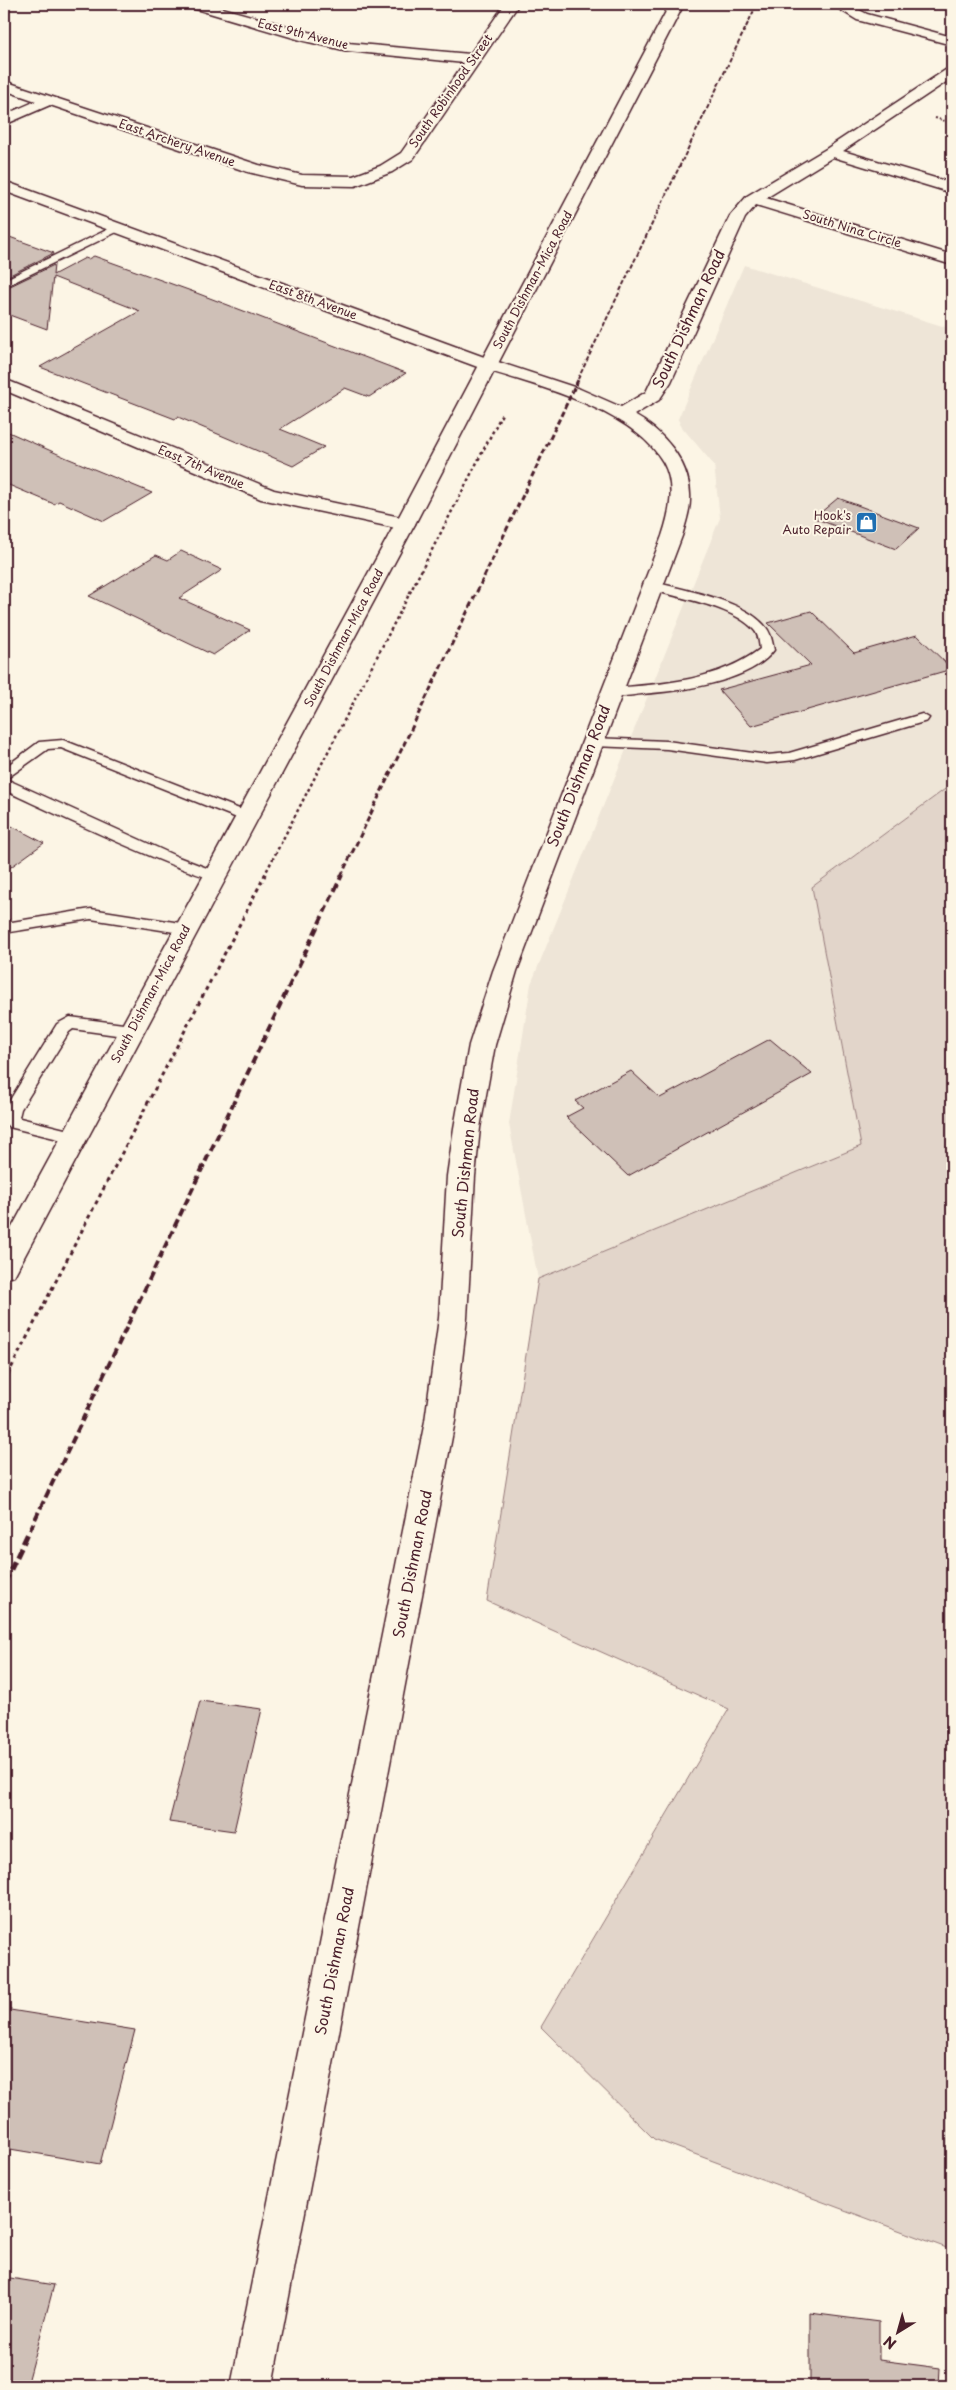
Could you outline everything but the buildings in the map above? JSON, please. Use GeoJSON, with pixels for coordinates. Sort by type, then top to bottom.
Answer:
{"type":"FeatureCollection","features":[{"type":"Feature","properties":{"kind":"street","name":"East 9th Avenue"},"geometry":{"type":"LineString","coordinates":[[194,4],[309,38],[348,47],[473,60]]}},
{"type":"Feature","properties":{"kind":"street","name":"South Robinhood Street"},"geometry":{"type":"LineString","coordinates":[[355,180],[386,169],[407,156],[512,4]]}},
{"type":"Feature","properties":{"kind":"street","name":"South Dishman-Mica Road"},"geometry":{"type":"LineString","coordinates":[[4,1268],[405,524],[677,4]]}},
{"type":"Feature","properties":{"kind":"street"},"geometry":{"type":"LineString","coordinates":[[838,4],[862,17],[952,41]]}},
{"type":"Feature","properties":{"kind":"street","name":"South Dishman Road"},"geometry":{"type":"LineString","coordinates":[[251,2386],[440,1421],[453,1318],[462,1176],[475,1077],[482,1045],[505,971],[678,518],[680,486],[677,473],[666,452],[652,435],[622,414],[652,396],[662,382],[738,216],[753,199],[831,152],[952,72]]}},
{"type":"Feature","properties":{"kind":"street","name":"East Archery Avenue"},"geometry":{"type":"LineString","coordinates":[[4,85],[254,169],[302,180],[355,180]]}},
{"type":"Feature","properties":{"kind":"street"},"geometry":{"type":"LineString","coordinates":[[4,106],[31,94]]}},
{"type":"Feature","properties":{"kind":"street"},"geometry":{"type":"LineString","coordinates":[[4,121],[50,100]]}},
{"type":"Feature","properties":{"kind":"street"},"geometry":{"type":"LineString","coordinates":[[831,152],[952,188]]}},
{"type":"Feature","properties":{"kind":"street","name":"East 8th Avenue"},"geometry":{"type":"LineString","coordinates":[[4,186],[489,365],[573,393],[622,414]]}},
{"type":"Feature","properties":{"kind":"street","name":"South Nina Circle"},"geometry":{"type":"LineString","coordinates":[[753,199],[952,260]]}},
{"type":"Feature","properties":{"kind":"street","name":"East 7th Avenue"},"geometry":{"type":"LineString","coordinates":[[4,384],[268,495],[405,524]]}},
{"type":"Feature","properties":{"kind":"lane"},"geometry":{"type":"LineString","coordinates":[[4,284],[117,228]]}},
{"type":"Feature","properties":{"kind":"lane"},"geometry":{"type":"LineString","coordinates":[[612,692],[666,689],[697,683],[758,658],[767,650],[766,641],[760,628],[745,617],[717,605],[652,586]]}},
{"type":"Feature","properties":{"kind":"lane"},"geometry":{"type":"LineString","coordinates":[[593,742],[667,745],[768,759],[790,757],[922,718]]}},
{"type":"Feature","properties":{"kind":"lane"},"geometry":{"type":"LineString","coordinates":[[4,775],[44,745],[63,744],[247,817]]}},
{"type":"Feature","properties":{"kind":"lane"},"geometry":{"type":"LineString","coordinates":[[4,783],[9,787],[155,852],[215,876]]}},
{"type":"Feature","properties":{"kind":"lane"},"geometry":{"type":"LineString","coordinates":[[4,924],[10,927],[91,914],[187,929]]}},
{"type":"Feature","properties":{"kind":"lane"},"geometry":{"type":"LineString","coordinates":[[75,1137],[16,1123],[10,1118],[13,1108],[63,1028],[70,1023],[131,1031]]}},
{"type":"Feature","properties":{"kind":"path"},"geometry":{"type":"LineString","coordinates":[[935,118],[952,123]]}},
{"type":"Feature","properties":{"kind":"path"},"geometry":{"type":"LineString","coordinates":[[4,1382],[503,412]]}},
{"type":"Feature","properties":{"kind":"shaded area"},"geometry":{"type":"Polygon","coordinates":[[[744,265],[952,329],[952,784],[812,887],[861,1146],[538,1279],[509,1124],[531,984],[720,518],[714,465],[681,426],[678,419],[744,265]]]}},
{"type":"Feature","properties":{"kind":"shaded area"},"geometry":{"type":"Polygon","coordinates":[[[952,784],[952,2250],[654,2139],[541,2027],[729,1709],[487,1601],[538,1279],[861,1146],[812,887],[952,784]]]}},
{"type":"Feature","properties":{"kind":"railway"},"geometry":{"type":"LineString","coordinates":[[578,379],[757,4]]}},
{"type":"Feature","properties":{"kind":"railway"},"geometry":{"type":"LineString","coordinates":[[341,876],[579,378]]}},
{"type":"Feature","properties":{"kind":"railway"},"geometry":{"type":"LineString","coordinates":[[30,1530],[342,875]]}},
{"type":"Feature","properties":{"kind":"railway"},"geometry":{"type":"LineString","coordinates":[[4,1584],[30,1529]]}},
{"type":"Feature","properties":{"kind":"place","name":"Hook's Auto Repair"},"geometry":{"type":"Point","coordinates":[867,523]}}]}
